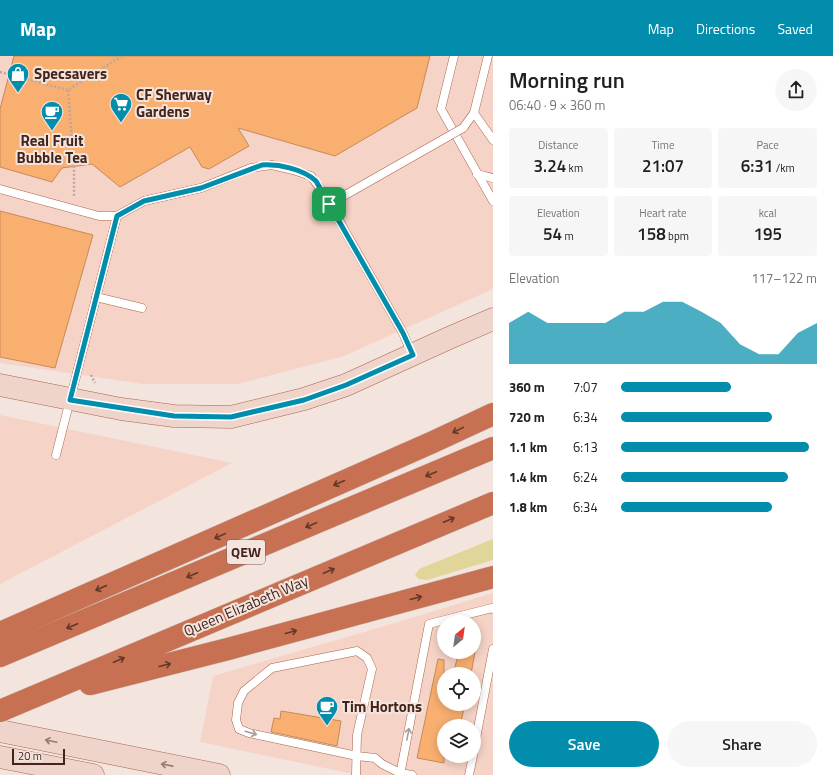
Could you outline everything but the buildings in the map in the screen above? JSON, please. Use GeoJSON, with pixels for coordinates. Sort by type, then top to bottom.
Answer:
{"type":"FeatureCollection","features":[{"type":"Feature","properties":{"kind":"highway"},"geometry":{"type":"LineString","coordinates":[[0,633],[493,414]]}},
{"type":"Feature","properties":{"kind":"highway","name":"QEW"},"geometry":{"type":"LineString","coordinates":[[0,656],[493,448]]}},
{"type":"Feature","properties":{"kind":"highway","name":"Queen Elizabeth Way"},"geometry":{"type":"LineString","coordinates":[[10,707],[493,503]]}},
{"type":"Feature","properties":{"kind":"highway"},"geometry":{"type":"LineString","coordinates":[[10,707],[493,577]]}},
{"type":"Feature","properties":{"kind":"street"},"geometry":{"type":"LineString","coordinates":[[0,385],[70,400],[174,416],[231,417],[304,400],[346,385],[493,319]]}},
{"type":"Feature","properties":{"kind":"street"},"geometry":{"type":"LineString","coordinates":[[0,731],[220,775]]}},
{"type":"Feature","properties":{"kind":"street"},"geometry":{"type":"LineString","coordinates":[[0,757],[93,775]]}},
{"type":"Feature","properties":{"kind":"lane"},"geometry":{"type":"LineString","coordinates":[[454,56],[441,110],[493,201]]}},
{"type":"Feature","properties":{"kind":"lane"},"geometry":{"type":"LineString","coordinates":[[329,204],[463,128],[474,113],[488,56]]}},
{"type":"Feature","properties":{"kind":"lane"},"geometry":{"type":"LineString","coordinates":[[474,113],[493,140]]}},
{"type":"Feature","properties":{"kind":"lane"},"geometry":{"type":"LineString","coordinates":[[0,189],[99,216],[117,216],[144,201],[201,188],[251,168],[272,165],[311,176],[329,204],[403,333],[413,355]]}},
{"type":"Feature","properties":{"kind":"lane"},"geometry":{"type":"LineString","coordinates":[[477,174],[493,178]]}},
{"type":"Feature","properties":{"kind":"lane"},"geometry":{"type":"LineString","coordinates":[[56,455],[117,216]]}},
{"type":"Feature","properties":{"kind":"lane"},"geometry":{"type":"LineString","coordinates":[[96,297],[142,308]]}},
{"type":"Feature","properties":{"kind":"lane"},"geometry":{"type":"LineString","coordinates":[[400,774],[429,624],[493,608]]}},
{"type":"Feature","properties":{"kind":"lane"},"geometry":{"type":"LineString","coordinates":[[480,719],[493,649]]}},
{"type":"Feature","properties":{"kind":"lane"},"geometry":{"type":"LineString","coordinates":[[356,775],[357,756],[357,735],[372,669],[367,658],[357,651],[272,668],[244,691],[238,703],[236,720],[239,729],[249,733],[357,756],[375,758],[382,764],[400,774],[412,775]]}},
{"type":"Feature","properties":{"kind":"lane"},"geometry":{"type":"LineString","coordinates":[[469,775],[472,763]]}},
{"type":"Feature","properties":{"kind":"path"},"geometry":{"type":"LineString","coordinates":[[0,72],[68,90],[122,56]]}},
{"type":"Feature","properties":{"kind":"path"},"geometry":{"type":"LineString","coordinates":[[68,90],[74,166],[74,197]]}},
{"type":"Feature","properties":{"kind":"shaded area","name":"CF Sherway Gardens"},"geometry":{"type":"Polygon","coordinates":[[[0,56],[493,56],[493,289],[344,356],[238,384],[143,384],[0,363],[0,56]]]}},
{"type":"Feature","properties":{"kind":"shaded area"},"geometry":{"type":"Polygon","coordinates":[[[0,415],[232,463],[0,584],[0,415]]]}},
{"type":"Feature","properties":{"kind":"shaded area"},"geometry":{"type":"Polygon","coordinates":[[[493,539],[493,560],[427,580],[419,579],[415,575],[419,569],[493,539]]]}},
{"type":"Feature","properties":{"kind":"shaded area"},"geometry":{"type":"Polygon","coordinates":[[[493,593],[493,775],[358,775],[200,742],[213,676],[493,593]]]}},
{"type":"Feature","properties":{"kind":"place","name":"Specsavers"},"geometry":{"type":"Point","coordinates":[18,94]}},
{"type":"Feature","properties":{"kind":"place","name":"CF Sherway Gardens"},"geometry":{"type":"Point","coordinates":[121,124]}},
{"type":"Feature","properties":{"kind":"place","name":"Real Fruit Bubble Tea"},"geometry":{"type":"Point","coordinates":[52,132]}},
{"type":"Feature","properties":{"kind":"place","name":"Tim Hortons"},"geometry":{"type":"Point","coordinates":[327,726]}},
{"type":"Feature","properties":{"kind":"route"},"geometry":{"type":"LineString","coordinates":[[262,165],[280,166],[311,176],[316,181],[329,204],[403,333],[413,355],[346,385],[304,400],[231,417],[174,416],[120,409],[70,400],[77,367],[117,216],[144,201],[201,188],[262,165]]}}]}
